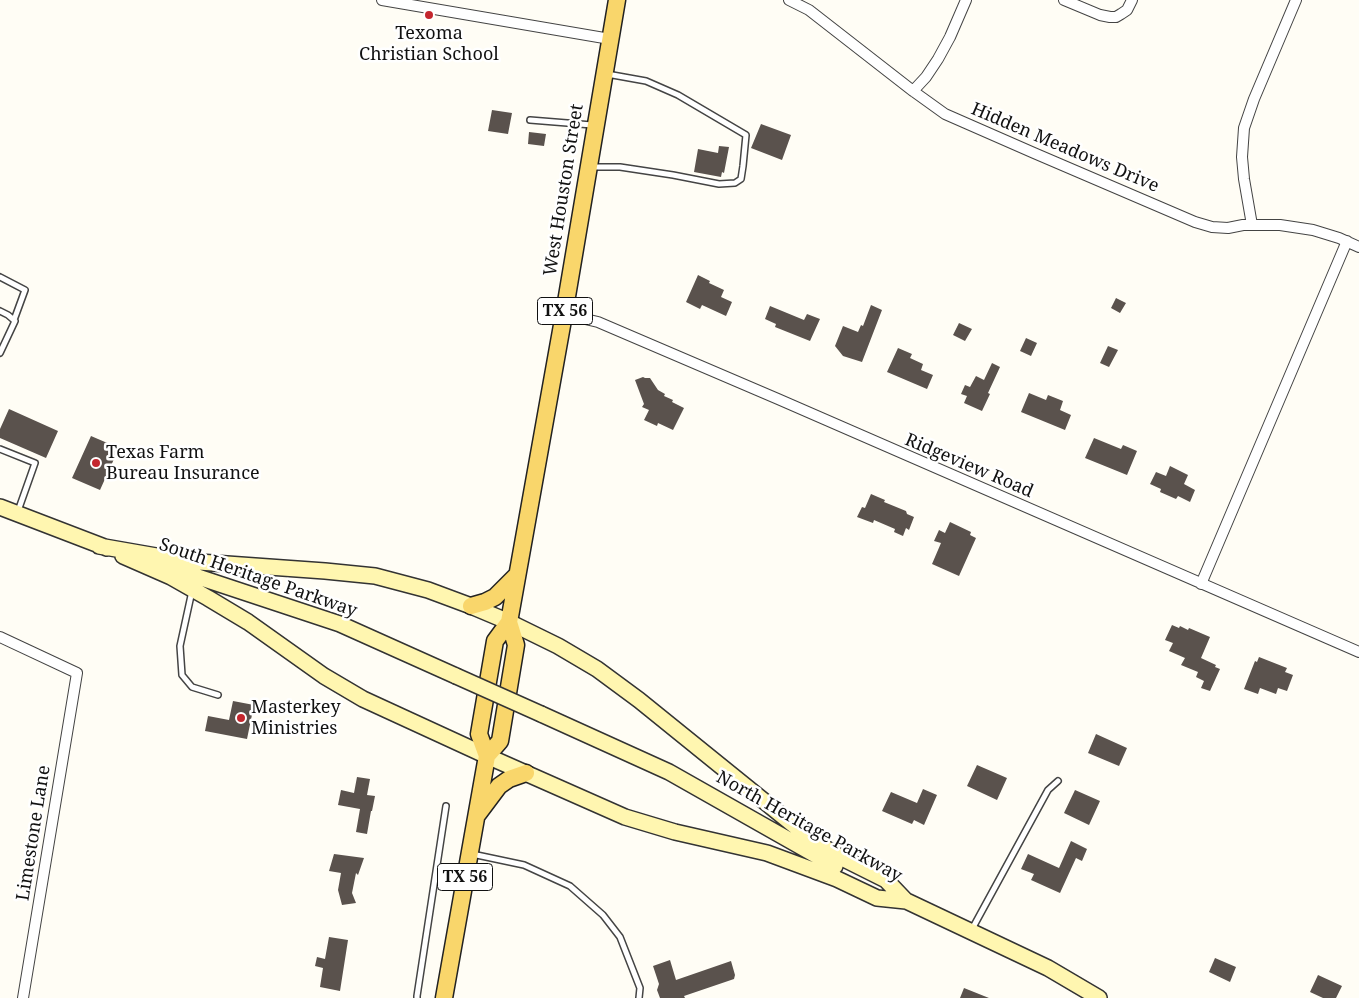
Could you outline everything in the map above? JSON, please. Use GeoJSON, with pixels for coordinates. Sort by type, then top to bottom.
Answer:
{"type":"FeatureCollection","features":[{"type":"Feature","properties":{"kind":"main road","name":"West Houston Street"},"geometry":{"type":"LineString","coordinates":[[444,998],[487,756],[479,734],[495,641],[509,622],[617,0]]}},
{"type":"Feature","properties":{"kind":"main road","name":"South Heritage Parkway"},"geometry":{"type":"LineString","coordinates":[[0,507],[194,583],[340,624],[499,695]]}},
{"type":"Feature","properties":{"kind":"main road"},"geometry":{"type":"LineString","coordinates":[[99,546],[185,561],[374,576],[428,590],[509,622],[558,646],[598,669],[806,835],[834,854],[886,880],[906,901]]}},
{"type":"Feature","properties":{"kind":"main road"},"geometry":{"type":"LineString","coordinates":[[471,606],[496,597],[516,576]]}},
{"type":"Feature","properties":{"kind":"main road"},"geometry":{"type":"LineString","coordinates":[[194,583],[324,676],[364,699],[487,756],[625,817],[675,832],[767,853],[837,879],[877,898],[906,901]]}},
{"type":"Feature","properties":{"kind":"main road","name":"North Heritage Parkway"},"geometry":{"type":"LineString","coordinates":[[499,695],[669,772],[841,869],[1048,968],[1098,998]]}},
{"type":"Feature","properties":{"kind":"main road"},"geometry":{"type":"LineString","coordinates":[[476,818],[499,786],[508,779],[526,773]]}},
{"type":"Feature","properties":{"kind":"street"},"geometry":{"type":"LineString","coordinates":[[382,0],[610,39]]}},
{"type":"Feature","properties":{"kind":"street","name":"Hidden Meadows Drive"},"geometry":{"type":"LineString","coordinates":[[789,0],[809,10],[913,91],[946,114],[1034,154],[1194,222],[1212,227],[1228,228],[1252,225],[1280,225],[1313,230],[1340,238],[1359,247]]}},
{"type":"Feature","properties":{"kind":"street"},"geometry":{"type":"LineString","coordinates":[[913,91],[926,77],[938,59],[966,0]]}},
{"type":"Feature","properties":{"kind":"street"},"geometry":{"type":"LineString","coordinates":[[1064,0],[1100,15],[1110,17],[1122,14],[1127,10],[1132,0]]}},
{"type":"Feature","properties":{"kind":"street"},"geometry":{"type":"LineString","coordinates":[[1252,225],[1242,157],[1244,128],[1254,99],[1296,0]]}},
{"type":"Feature","properties":{"kind":"street"},"geometry":{"type":"LineString","coordinates":[[1201,584],[1348,241]]}},
{"type":"Feature","properties":{"kind":"street","name":"Ridgeview Road"},"geometry":{"type":"LineString","coordinates":[[564,314],[598,322],[1359,652]]}},
{"type":"Feature","properties":{"kind":"street","name":"Limestone Lane"},"geometry":{"type":"LineString","coordinates":[[0,637],[77,673],[23,998]]}},
{"type":"Feature","properties":{"kind":"lane"},"geometry":{"type":"LineString","coordinates":[[589,167],[620,167],[719,184],[735,183],[741,179],[746,135],[678,94],[646,81],[604,74]]}},
{"type":"Feature","properties":{"kind":"lane"},"geometry":{"type":"LineString","coordinates":[[530,120],[595,125]]}},
{"type":"Feature","properties":{"kind":"lane"},"geometry":{"type":"LineString","coordinates":[[0,277],[25,290],[15,321],[0,353]]}},
{"type":"Feature","properties":{"kind":"lane"},"geometry":{"type":"LineString","coordinates":[[0,311],[8,314],[14,320]]}},
{"type":"Feature","properties":{"kind":"lane"},"geometry":{"type":"LineString","coordinates":[[0,449],[34,463],[17,514]]}},
{"type":"Feature","properties":{"kind":"lane"},"geometry":{"type":"LineString","coordinates":[[194,583],[180,646],[182,675],[192,687],[218,695]]}},
{"type":"Feature","properties":{"kind":"lane"},"geometry":{"type":"LineString","coordinates":[[971,932],[1048,790],[1058,781]]}},
{"type":"Feature","properties":{"kind":"lane"},"geometry":{"type":"LineString","coordinates":[[417,998],[446,806]]}},
{"type":"Feature","properties":{"kind":"lane"},"geometry":{"type":"LineString","coordinates":[[470,853],[524,865],[570,886],[583,897],[603,915],[620,937],[640,988],[639,998]]}},
{"type":"Feature","properties":{"kind":"building"},"geometry":{"type":"Polygon","coordinates":[[[492,110],[512,113],[508,134],[488,131],[492,110]]]}},
{"type":"Feature","properties":{"kind":"building"},"geometry":{"type":"Polygon","coordinates":[[[761,124],[791,135],[782,160],[751,148],[761,124]]]}},
{"type":"Feature","properties":{"kind":"building"},"geometry":{"type":"Polygon","coordinates":[[[529,132],[546,134],[544,146],[528,144],[529,132]]]}},
{"type":"Feature","properties":{"kind":"building"},"geometry":{"type":"Polygon","coordinates":[[[719,146],[729,147],[724,173],[722,172],[721,177],[694,172],[698,149],[718,153],[719,146]]]}},
{"type":"Feature","properties":{"kind":"building"},"geometry":{"type":"Polygon","coordinates":[[[698,275],[724,290],[721,297],[732,302],[726,316],[702,305],[700,309],[686,302],[698,275]]]}},
{"type":"Feature","properties":{"kind":"building"},"geometry":{"type":"Polygon","coordinates":[[[1116,298],[1126,303],[1120,313],[1111,308],[1116,298]]]}},
{"type":"Feature","properties":{"kind":"building"},"geometry":{"type":"Polygon","coordinates":[[[871,305],[882,310],[862,362],[843,356],[835,346],[843,326],[858,332],[861,325],[863,326],[871,305]]]}},
{"type":"Feature","properties":{"kind":"building"},"geometry":{"type":"Polygon","coordinates":[[[770,306],[804,320],[807,314],[820,319],[810,341],[775,327],[776,324],[765,319],[770,306]]]}},
{"type":"Feature","properties":{"kind":"building"},"geometry":{"type":"Polygon","coordinates":[[[959,323],[972,329],[965,341],[953,335],[959,323]]]}},
{"type":"Feature","properties":{"kind":"building"},"geometry":{"type":"Polygon","coordinates":[[[1026,338],[1037,343],[1031,356],[1020,351],[1026,338]]]}},
{"type":"Feature","properties":{"kind":"building"},"geometry":{"type":"Polygon","coordinates":[[[1108,346],[1118,350],[1109,367],[1100,363],[1108,346]]]}},
{"type":"Feature","properties":{"kind":"building"},"geometry":{"type":"Polygon","coordinates":[[[898,348],[912,354],[910,358],[923,364],[921,370],[933,375],[927,389],[887,372],[898,348]]]}},
{"type":"Feature","properties":{"kind":"building"},"geometry":{"type":"Polygon","coordinates":[[[992,363],[1000,367],[982,411],[964,403],[967,396],[961,394],[965,385],[970,387],[976,376],[984,380],[992,363]]]}},
{"type":"Feature","properties":{"kind":"building"},"geometry":{"type":"Polygon","coordinates":[[[643,377],[650,378],[658,390],[665,394],[664,396],[684,408],[673,430],[658,423],[657,426],[644,420],[649,410],[642,407],[644,404],[635,380],[643,377]]]}},
{"type":"Feature","properties":{"kind":"building"},"geometry":{"type":"Polygon","coordinates":[[[1029,393],[1046,400],[1048,395],[1063,401],[1060,410],[1071,415],[1065,430],[1021,412],[1029,393]]]}},
{"type":"Feature","properties":{"kind":"building"},"geometry":{"type":"Polygon","coordinates":[[[9,409],[58,431],[46,458],[0,438],[0,429],[9,409]]]}},
{"type":"Feature","properties":{"kind":"building","name":"Texas Farm Bureau Insurance"},"geometry":{"type":"Polygon","coordinates":[[[91,436],[119,448],[100,490],[72,478],[91,436]]]}},
{"type":"Feature","properties":{"kind":"building"},"geometry":{"type":"Polygon","coordinates":[[[1094,438],[1121,449],[1123,445],[1137,451],[1127,475],[1085,458],[1094,438]]]}},
{"type":"Feature","properties":{"kind":"building"},"geometry":{"type":"Polygon","coordinates":[[[1170,466],[1188,475],[1184,484],[1195,490],[1190,502],[1178,496],[1176,499],[1160,492],[1161,489],[1150,484],[1156,472],[1166,476],[1170,466]]]}},
{"type":"Feature","properties":{"kind":"building"},"geometry":{"type":"Polygon","coordinates":[[[871,494],[885,500],[884,502],[906,511],[907,514],[914,517],[909,530],[906,528],[903,536],[894,532],[895,529],[874,520],[873,523],[857,517],[862,507],[865,508],[871,494]]]}},
{"type":"Feature","properties":{"kind":"building"},"geometry":{"type":"Polygon","coordinates":[[[950,522],[971,532],[970,535],[976,538],[959,576],[932,564],[941,543],[934,541],[939,530],[945,533],[950,522]]]}},
{"type":"Feature","properties":{"kind":"building"},"geometry":{"type":"Polygon","coordinates":[[[1172,625],[1188,630],[1189,628],[1210,637],[1201,658],[1220,669],[1210,691],[1201,688],[1204,681],[1196,677],[1198,672],[1181,665],[1185,658],[1169,651],[1173,643],[1165,640],[1172,625]]]}},
{"type":"Feature","properties":{"kind":"building"},"geometry":{"type":"Polygon","coordinates":[[[1259,657],[1287,668],[1285,672],[1293,675],[1287,691],[1278,688],[1276,694],[1260,688],[1258,694],[1244,689],[1255,661],[1257,662],[1259,657]]]}},
{"type":"Feature","properties":{"kind":"building","name":"Masterkey Ministries"},"geometry":{"type":"Polygon","coordinates":[[[233,701],[254,705],[247,739],[205,731],[208,716],[229,720],[233,701]]]}},
{"type":"Feature","properties":{"kind":"building"},"geometry":{"type":"Polygon","coordinates":[[[1096,734],[1127,748],[1119,766],[1088,753],[1096,734]]]}},
{"type":"Feature","properties":{"kind":"building"},"geometry":{"type":"Polygon","coordinates":[[[977,765],[1007,778],[997,800],[967,786],[977,765]]]}},
{"type":"Feature","properties":{"kind":"building"},"geometry":{"type":"Polygon","coordinates":[[[357,777],[370,779],[367,795],[375,796],[367,834],[356,832],[360,809],[338,805],[341,790],[354,793],[357,777]]]}},
{"type":"Feature","properties":{"kind":"building"},"geometry":{"type":"Polygon","coordinates":[[[923,789],[937,795],[924,825],[914,820],[912,824],[882,811],[891,792],[917,803],[923,789]]]}},
{"type":"Feature","properties":{"kind":"building"},"geometry":{"type":"Polygon","coordinates":[[[1075,790],[1100,801],[1089,825],[1064,813],[1075,790]]]}},
{"type":"Feature","properties":{"kind":"building"},"geometry":{"type":"Polygon","coordinates":[[[1071,841],[1087,849],[1082,861],[1076,858],[1060,893],[1031,880],[1034,874],[1021,869],[1028,854],[1059,868],[1071,841]]]}},
{"type":"Feature","properties":{"kind":"building"},"geometry":{"type":"Polygon","coordinates":[[[334,854],[364,858],[358,875],[356,873],[352,893],[356,903],[342,905],[338,890],[341,873],[329,871],[334,854]]]}},
{"type":"Feature","properties":{"kind":"building"},"geometry":{"type":"Polygon","coordinates":[[[329,937],[348,940],[340,991],[320,987],[323,968],[315,966],[317,957],[325,959],[329,937]]]}},
{"type":"Feature","properties":{"kind":"building"},"geometry":{"type":"Polygon","coordinates":[[[1215,958],[1236,967],[1230,982],[1209,972],[1215,958]]]}},
{"type":"Feature","properties":{"kind":"building"},"geometry":{"type":"Polygon","coordinates":[[[670,960],[676,980],[731,961],[735,975],[734,979],[684,996],[685,998],[660,998],[657,990],[659,984],[653,966],[670,960]]]}},
{"type":"Feature","properties":{"kind":"building"},"geometry":{"type":"Polygon","coordinates":[[[1318,975],[1342,986],[1336,998],[1323,998],[1310,992],[1318,975]]]}},
{"type":"Feature","properties":{"kind":"building"},"geometry":{"type":"Polygon","coordinates":[[[964,988],[989,998],[960,998],[964,988]]]}},
{"type":"Feature","properties":{"kind":"place","name":"Texoma Christian School"},"geometry":{"type":"Point","coordinates":[429,15]}},
{"type":"Feature","properties":{"kind":"place","name":"Texas Farm Bureau Insurance"},"geometry":{"type":"Point","coordinates":[96,463]}},
{"type":"Feature","properties":{"kind":"place","name":"Masterkey Ministries"},"geometry":{"type":"Point","coordinates":[241,718]}}]}
